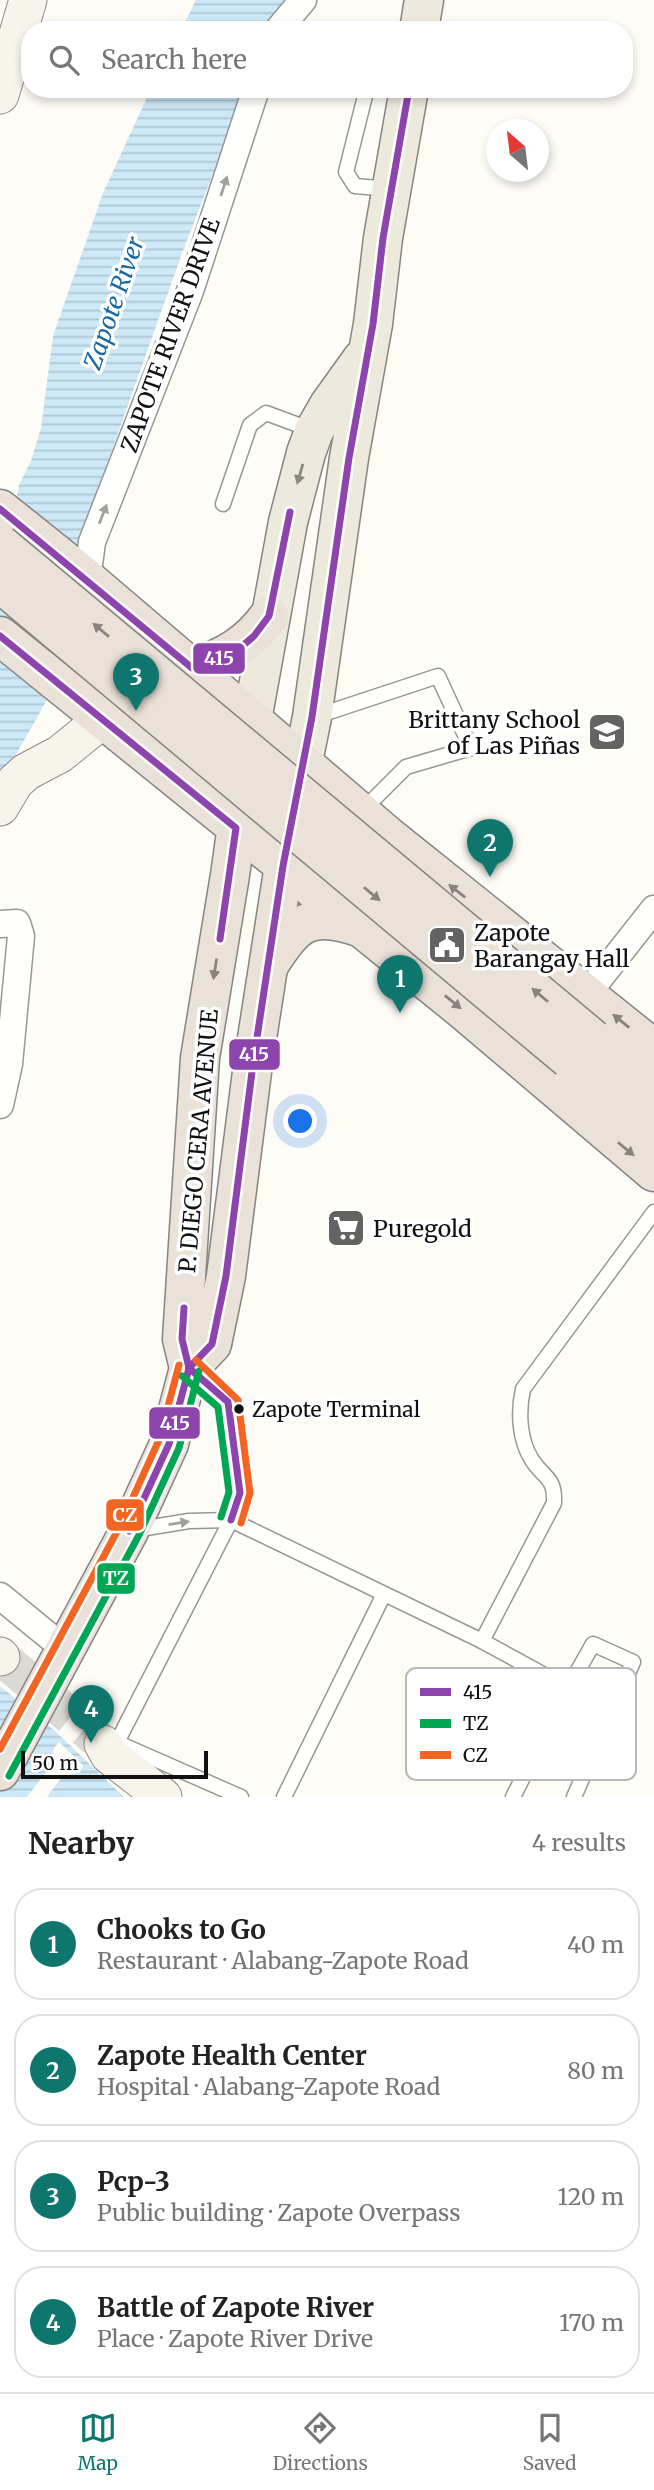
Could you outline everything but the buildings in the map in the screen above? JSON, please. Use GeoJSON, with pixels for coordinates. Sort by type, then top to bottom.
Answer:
{"type":"FeatureCollection","features":[{"type":"Feature","properties":{"kind":"highway"},"geometry":{"type":"LineString","coordinates":[[0,509],[375,824],[654,1049]]}},
{"type":"Feature","properties":{"kind":"highway"},"geometry":{"type":"LineString","coordinates":[[0,544],[654,1090]]}},
{"type":"Feature","properties":{"kind":"highway"},"geometry":{"type":"LineString","coordinates":[[0,583],[654,1129]]}},
{"type":"Feature","properties":{"kind":"highway"},"geometry":{"type":"LineString","coordinates":[[190,667],[226,656],[240,648],[254,636],[269,616]]}},
{"type":"Feature","properties":{"kind":"highway"},"geometry":{"type":"LineString","coordinates":[[0,636],[362,928],[654,1172]]}},
{"type":"Feature","properties":{"kind":"highway"},"geometry":{"type":"LineString","coordinates":[[145,753],[169,750],[181,742],[210,709],[214,698],[190,667]]}},
{"type":"Feature","properties":{"kind":"highway","name":"P. DIEGO CERA AVENUE"},"geometry":{"type":"LineString","coordinates":[[0,1771],[129,1531],[169,1444],[189,1368],[182,1339],[200,1058],[252,720]]}},
{"type":"Feature","properties":{"kind":"highway","name":"P. DIEGO CERA AVENUE"},"geometry":{"type":"LineString","coordinates":[[189,1368],[212,1344],[223,1290],[283,866],[303,762]]}},
{"type":"Feature","properties":{"kind":"highway"},"geometry":{"type":"LineString","coordinates":[[326,899],[322,853],[331,831],[344,824],[375,824]]}},
{"type":"Feature","properties":{"kind":"highway"},"geometry":{"type":"LineString","coordinates":[[268,967],[288,935],[304,925],[319,920],[337,919],[362,928]]}},
{"type":"Feature","properties":{"kind":"main road"},"geometry":{"type":"LineString","coordinates":[[22,21],[28,0]]}},
{"type":"Feature","properties":{"kind":"main road"},"geometry":{"type":"LineString","coordinates":[[420,21],[424,0]]}},
{"type":"Feature","properties":{"kind":"main road"},"geometry":{"type":"LineString","coordinates":[[0,94],[21,24]]}},
{"type":"Feature","properties":{"kind":"main road","name":"P. DIEGO CERA AVENUE"},"geometry":{"type":"LineString","coordinates":[[303,762],[406,98]]}},
{"type":"Feature","properties":{"kind":"main road","name":"P. DIEGO CERA AVENUE"},"geometry":{"type":"LineString","coordinates":[[252,720],[269,616],[298,481],[314,431],[367,351]]}},
{"type":"Feature","properties":{"kind":"main road"},"geometry":{"type":"LineString","coordinates":[[0,807],[15,782],[26,772],[60,754],[103,719],[190,667]]}},
{"type":"Feature","properties":{"kind":"main road"},"geometry":{"type":"LineString","coordinates":[[107,1751],[163,1797]]}},
{"type":"Feature","properties":{"kind":"street"},"geometry":{"type":"LineString","coordinates":[[286,21],[303,0]]}},
{"type":"Feature","properties":{"kind":"street","name":"ZAPOTE RIVER DRIVE"},"geometry":{"type":"LineString","coordinates":[[83,576],[92,541],[190,291],[253,98]]}},
{"type":"Feature","properties":{"kind":"street"},"geometry":{"type":"LineString","coordinates":[[587,994],[654,909]]}},
{"type":"Feature","properties":{"kind":"street"},"geometry":{"type":"LineString","coordinates":[[0,924],[15,923],[19,925],[21,933],[9,1064],[0,1105]]}},
{"type":"Feature","properties":{"kind":"street"},"geometry":{"type":"LineString","coordinates":[[0,1596],[66,1650]]}},
{"type":"Feature","properties":{"kind":"lane"},"geometry":{"type":"LineString","coordinates":[[364,98],[346,172],[355,186],[391,189]]}},
{"type":"Feature","properties":{"kind":"lane"},"geometry":{"type":"LineString","coordinates":[[223,504],[250,425],[266,413],[314,431]]}},
{"type":"Feature","properties":{"kind":"lane"},"geometry":{"type":"LineString","coordinates":[[312,717],[438,676],[471,748],[406,767],[375,824]]}},
{"type":"Feature","properties":{"kind":"lane"},"geometry":{"type":"LineString","coordinates":[[482,1641],[554,1503],[555,1488],[550,1478],[532,1460],[521,1429],[519,1408],[523,1389],[654,1212]]}},
{"type":"Feature","properties":{"kind":"lane"},"geometry":{"type":"LineString","coordinates":[[189,1368],[228,1402],[240,1493],[231,1520],[107,1751],[241,1797]]}},
{"type":"Feature","properties":{"kind":"lane"},"geometry":{"type":"LineString","coordinates":[[129,1531],[189,1521],[231,1520],[482,1641],[531,1668]]}},
{"type":"Feature","properties":{"kind":"lane"},"geometry":{"type":"LineString","coordinates":[[284,1797],[384,1594]]}},
{"type":"Feature","properties":{"kind":"lane"},"geometry":{"type":"LineString","coordinates":[[579,1668],[593,1644],[633,1662],[630,1668]]}},
{"type":"Feature","properties":{"kind":"lane"},"geometry":{"type":"LineString","coordinates":[[513,1797],[522,1780]]}},
{"type":"Feature","properties":{"kind":"lane"},"geometry":{"type":"LineString","coordinates":[[574,1797],[581,1780]]}},
{"type":"Feature","properties":{"kind":"water"},"geometry":{"type":"Polygon","coordinates":[[[196,0],[293,0],[279,21],[186,21],[196,0]]]}},
{"type":"Feature","properties":{"kind":"water","name":"Zapote River"},"geometry":{"type":"Polygon","coordinates":[[[147,98],[242,98],[182,253],[90,512],[48,698],[0,783],[0,589],[19,485],[31,461],[41,428],[53,336],[103,193],[147,98]]]}},
{"type":"Feature","properties":{"kind":"water"},"geometry":{"type":"Polygon","coordinates":[[[0,1686],[55,1731],[124,1797],[0,1797],[0,1686]]]}},
{"type":"Feature","properties":{"kind":"pier"},"geometry":{"type":"Polygon","coordinates":[[[59,1742],[84,1766],[77,1773],[62,1777],[47,1797],[27,1797],[49,1768],[54,1748],[59,1742]]]}},
{"type":"Feature","properties":{"kind":"tunnel"},"geometry":{"type":"LineString","coordinates":[[1,1657],[103,1744]]}},
{"type":"Feature","properties":{"kind":"transit line","name":"415"},"geometry":{"type":"LineString","coordinates":[[189,1368],[212,1344],[226,1276],[253,1064],[283,866],[312,717],[349,458],[373,324],[383,238],[407,98]]}},
{"type":"Feature","properties":{"kind":"transit line","name":"415"},"geometry":{"type":"LineString","coordinates":[[0,509],[192,668],[240,648],[254,636],[269,616],[290,512]]}},
{"type":"Feature","properties":{"kind":"transit line","name":"415"},"geometry":{"type":"LineString","coordinates":[[0,636],[236,828],[220,939]]}},
{"type":"Feature","properties":{"kind":"transit line","name":"415"},"geometry":{"type":"LineString","coordinates":[[129,1531],[169,1444],[189,1368],[182,1339],[184,1308]]}},
{"type":"Feature","properties":{"kind":"transit line","name":"CZ"},"geometry":{"type":"LineString","coordinates":[[196,1360],[238,1400],[250,1493],[241,1523]]}},
{"type":"Feature","properties":{"kind":"transit line","name":"CZ"},"geometry":{"type":"LineString","coordinates":[[0,1749],[120,1526],[159,1440],[179,1365]]}},
{"type":"Feature","properties":{"kind":"transit line","name":"415"},"geometry":{"type":"LineString","coordinates":[[189,1368],[228,1402],[240,1493],[231,1520]]}},
{"type":"Feature","properties":{"kind":"transit line","name":"TZ"},"geometry":{"type":"LineString","coordinates":[[9,1776],[139,1535],[179,1448],[199,1371]]}},
{"type":"Feature","properties":{"kind":"transit line","name":"TZ"},"geometry":{"type":"LineString","coordinates":[[182,1376],[218,1407],[229,1492],[221,1517]]}},
{"type":"Feature","properties":{"kind":"place","name":"Pcp-3"},"geometry":{"type":"Point","coordinates":[136,711]}},
{"type":"Feature","properties":{"kind":"place","name":"Brittany School of Las Piñas"},"geometry":{"type":"Point","coordinates":[607,732]}},
{"type":"Feature","properties":{"kind":"place","name":"Zapote Health Center"},"geometry":{"type":"Point","coordinates":[490,877]}},
{"type":"Feature","properties":{"kind":"place","name":"Zapote Barangay Hall"},"geometry":{"type":"Point","coordinates":[447,945]}},
{"type":"Feature","properties":{"kind":"place","name":"Chooks to Go"},"geometry":{"type":"Point","coordinates":[400,1013]}},
{"type":"Feature","properties":{"kind":"place","name":"Puregold"},"geometry":{"type":"Point","coordinates":[346,1228]}},
{"type":"Feature","properties":{"kind":"place","name":"Zapote Terminal"},"geometry":{"type":"Point","coordinates":[239,1409]}},
{"type":"Feature","properties":{"kind":"place","name":"Battle of Zapote River"},"geometry":{"type":"Point","coordinates":[91,1743]}}]}
